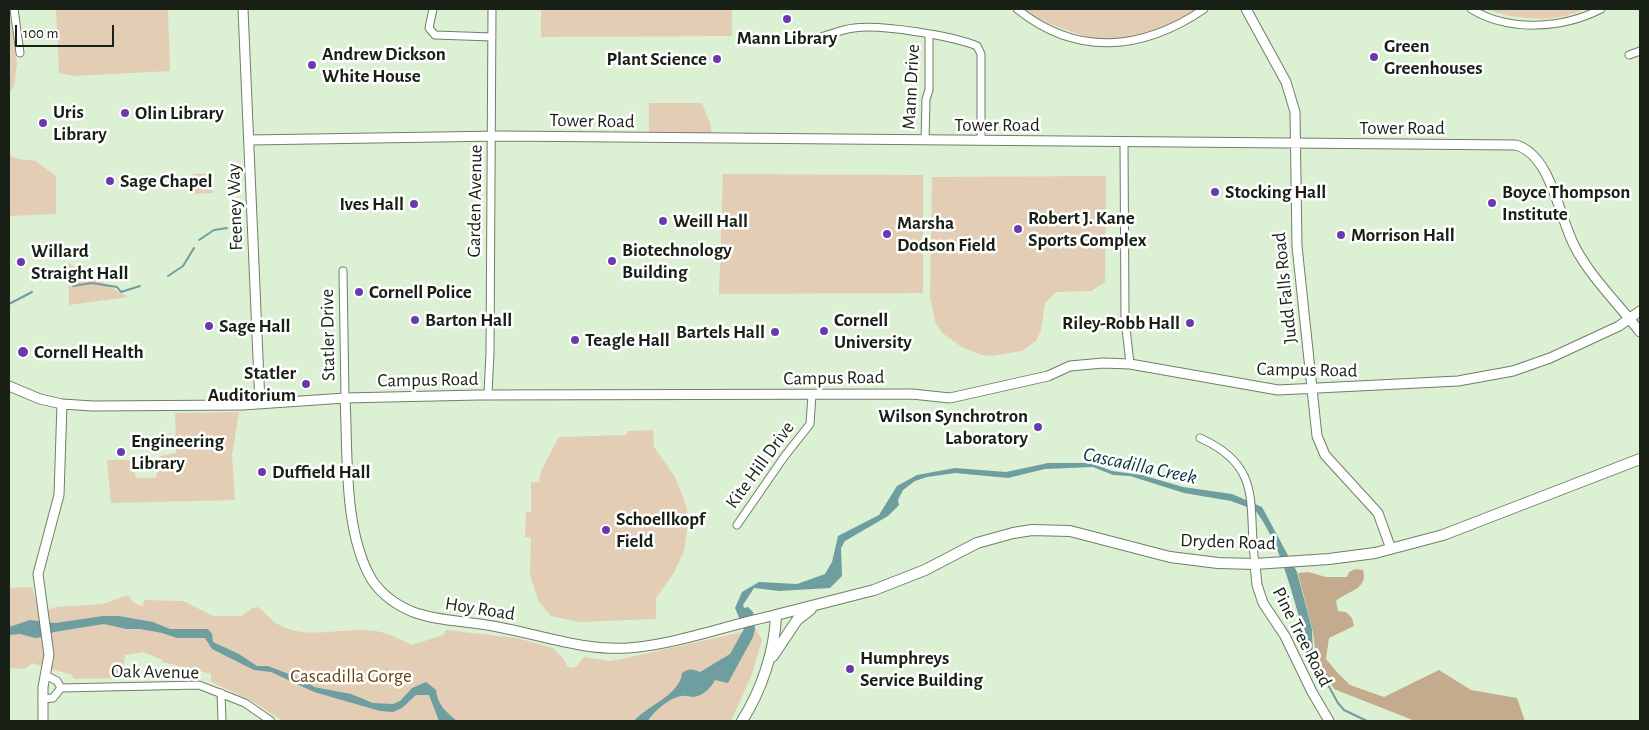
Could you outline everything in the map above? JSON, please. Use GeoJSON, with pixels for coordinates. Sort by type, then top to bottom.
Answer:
{"type":"FeatureCollection","features":[{"type":"Feature","properties":{"kind":"main road","name":"Dryden Road"},"geometry":{"type":"LineString","coordinates":[[764,674],[773,638],[776,615],[816,606],[894,583],[977,543],[1013,533],[1032,530],[1070,531],[1149,552],[1193,561],[1255,564],[1348,557],[1392,550],[1443,535],[1640,459]]}},
{"type":"Feature","properties":{"kind":"main road","name":"Dryden Road"},"geometry":{"type":"LineString","coordinates":[[742,721],[764,674],[787,632],[797,620],[816,606]]}},
{"type":"Feature","properties":{"kind":"street"},"geometry":{"type":"LineString","coordinates":[[14,9],[20,53]]}},
{"type":"Feature","properties":{"kind":"street","name":"Feeney Way"},"geometry":{"type":"LineString","coordinates":[[243,9],[260,404]]}},
{"type":"Feature","properties":{"kind":"street"},"geometry":{"type":"LineString","coordinates":[[433,9],[429,28],[435,35],[492,36]]}},
{"type":"Feature","properties":{"kind":"street","name":"Garden Avenue"},"geometry":{"type":"LineString","coordinates":[[488,394],[492,9]]}},
{"type":"Feature","properties":{"kind":"street"},"geometry":{"type":"LineString","coordinates":[[1017,9],[1035,23],[1054,32],[1084,42],[1111,44],[1140,39],[1162,32],[1204,9]]}},
{"type":"Feature","properties":{"kind":"street","name":"Judd Falls Road"},"geometry":{"type":"LineString","coordinates":[[1246,9],[1286,82],[1295,112],[1297,143],[1295,224],[1316,431],[1320,446],[1330,461],[1378,513],[1392,550]]}},
{"type":"Feature","properties":{"kind":"street"},"geometry":{"type":"LineString","coordinates":[[1471,9],[1496,20],[1526,25],[1576,19],[1601,9]]}},
{"type":"Feature","properties":{"kind":"street","name":"Mann Drive"},"geometry":{"type":"LineString","coordinates":[[821,37],[855,28],[901,29],[977,46],[981,54],[981,141]]}},
{"type":"Feature","properties":{"kind":"street","name":"Mann Drive"},"geometry":{"type":"LineString","coordinates":[[925,140],[926,99],[929,90],[929,35]]}},
{"type":"Feature","properties":{"kind":"street"},"geometry":{"type":"LineString","coordinates":[[1628,55],[1640,51]]}},
{"type":"Feature","properties":{"kind":"street","name":"Tower Road"},"geometry":{"type":"LineString","coordinates":[[248,140],[492,137],[1500,145],[1525,148],[1541,164],[1576,249],[1640,332]]}},
{"type":"Feature","properties":{"kind":"street"},"geometry":{"type":"LineString","coordinates":[[1124,142],[1125,319],[1130,364]]}},
{"type":"Feature","properties":{"kind":"street","name":"Statler Drive"},"geometry":{"type":"LineString","coordinates":[[343,271],[345,398]]}},
{"type":"Feature","properties":{"kind":"street","name":"Campus Road"},"geometry":{"type":"LineString","coordinates":[[9,386],[30,396],[62,404],[177,407],[345,398],[488,394],[915,394],[948,398],[1048,376],[1074,365],[1103,363],[1130,364],[1278,390],[1312,389],[1458,381],[1504,373],[1550,358],[1640,311]]}},
{"type":"Feature","properties":{"kind":"street","name":"Kite Hill Drive"},"geometry":{"type":"LineString","coordinates":[[736,525],[810,424],[812,395]]}},
{"type":"Feature","properties":{"kind":"street","name":"Hoy Road"},"geometry":{"type":"LineString","coordinates":[[345,398],[349,479],[358,543],[371,578],[393,602],[434,618],[484,624],[600,648],[652,645],[776,615]]}},
{"type":"Feature","properties":{"kind":"street"},"geometry":{"type":"LineString","coordinates":[[43,721],[42,699],[49,648],[38,574],[59,495],[62,404]]}},
{"type":"Feature","properties":{"kind":"street"},"geometry":{"type":"LineString","coordinates":[[1200,438],[1230,456],[1238,463],[1246,477],[1255,564]]}},
{"type":"Feature","properties":{"kind":"street","name":"Pine Tree Road"},"geometry":{"type":"LineString","coordinates":[[1255,564],[1257,585],[1263,603],[1285,636],[1312,692],[1329,721]]}},
{"type":"Feature","properties":{"kind":"street"},"geometry":{"type":"LineString","coordinates":[[46,675],[57,680],[61,688]]}},
{"type":"Feature","properties":{"kind":"street","name":"Oak Avenue"},"geometry":{"type":"LineString","coordinates":[[42,699],[53,698],[61,688],[190,684],[221,693],[256,709],[271,721]]}},
{"type":"Feature","properties":{"kind":"street"},"geometry":{"type":"LineString","coordinates":[[221,693],[222,721]]}},
{"type":"Feature","properties":{"kind":"green space"},"geometry":{"type":"Polygon","coordinates":[[[9,9],[17,64],[14,86],[9,93],[9,9]]]}},
{"type":"Feature","properties":{"kind":"green space"},"geometry":{"type":"Polygon","coordinates":[[[56,9],[168,9],[170,71],[75,76],[59,73],[56,9]]]}},
{"type":"Feature","properties":{"kind":"green space"},"geometry":{"type":"Polygon","coordinates":[[[541,9],[732,9],[732,36],[541,37],[541,9]]]}},
{"type":"Feature","properties":{"kind":"green space"},"geometry":{"type":"Polygon","coordinates":[[[1023,9],[1196,9],[1174,22],[1136,36],[1098,39],[1075,33],[1041,20],[1023,9]]]}},
{"type":"Feature","properties":{"kind":"green space"},"geometry":{"type":"Polygon","coordinates":[[[1486,9],[1586,9],[1562,17],[1536,19],[1510,16],[1486,9]]]}},
{"type":"Feature","properties":{"kind":"green space"},"geometry":{"type":"Polygon","coordinates":[[[649,103],[702,103],[710,123],[712,135],[649,134],[649,103]]]}},
{"type":"Feature","properties":{"kind":"green space"},"geometry":{"type":"Polygon","coordinates":[[[9,155],[18,159],[36,161],[56,176],[56,214],[9,216],[9,155]]]}},
{"type":"Feature","properties":{"kind":"green space"},"geometry":{"type":"Polygon","coordinates":[[[212,173],[213,193],[192,194],[192,174],[212,173]]]}},
{"type":"Feature","properties":{"kind":"green space"},"geometry":{"type":"Polygon","coordinates":[[[723,174],[923,175],[923,293],[719,294],[723,174]]]}},
{"type":"Feature","properties":{"kind":"green space","name":"Robert J. Kane Sports Complex"},"geometry":{"type":"Polygon","coordinates":[[[1106,176],[1105,282],[1091,291],[1056,292],[1045,303],[1041,330],[1036,341],[1022,351],[990,356],[982,355],[962,347],[942,333],[935,322],[930,296],[932,177],[1106,176]]]}},
{"type":"Feature","properties":{"kind":"green space"},"geometry":{"type":"Polygon","coordinates":[[[68,263],[128,297],[69,305],[68,263]]]}},
{"type":"Feature","properties":{"kind":"green space"},"geometry":{"type":"Polygon","coordinates":[[[239,412],[232,455],[235,500],[111,503],[107,460],[131,460],[136,478],[156,478],[160,456],[176,453],[175,413],[239,412]]]}},
{"type":"Feature","properties":{"kind":"green space","name":"Schoellkopf Field"},"geometry":{"type":"Polygon","coordinates":[[[653,430],[654,447],[675,477],[687,508],[688,523],[684,551],[674,573],[656,598],[656,619],[579,622],[551,616],[539,602],[530,575],[531,538],[525,537],[526,512],[531,512],[531,482],[539,482],[541,471],[559,437],[627,435],[627,431],[653,430]]]}},
{"type":"Feature","properties":{"kind":"green space","name":"Cascadilla Gorge"},"geometry":{"type":"Polygon","coordinates":[[[32,587],[39,613],[56,607],[103,604],[128,595],[134,603],[143,606],[144,600],[183,601],[213,616],[242,616],[252,608],[258,607],[276,623],[287,629],[299,632],[375,631],[412,645],[443,635],[446,630],[517,638],[553,648],[564,659],[567,666],[571,668],[577,666],[584,657],[609,661],[756,629],[762,640],[752,674],[731,721],[283,721],[252,701],[211,682],[211,674],[162,662],[162,660],[143,652],[125,655],[123,678],[74,679],[72,675],[32,663],[25,669],[9,668],[9,588],[32,587]]]}},
{"type":"Feature","properties":{"kind":"shaded area"},"geometry":{"type":"Polygon","coordinates":[[[1355,569],[1363,570],[1363,582],[1360,586],[1336,601],[1338,611],[1346,612],[1352,618],[1354,626],[1329,638],[1326,659],[1350,685],[1384,697],[1439,670],[1471,690],[1517,698],[1525,721],[1415,721],[1334,689],[1316,657],[1313,632],[1298,573],[1308,572],[1326,577],[1347,577],[1349,572],[1355,569]]]}},
{"type":"Feature","properties":{"kind":"water"},"geometry":{"type":"Polygon","coordinates":[[[1048,463],[1091,463],[1112,471],[1142,475],[1183,487],[1232,494],[1262,507],[1297,572],[1312,629],[1313,656],[1324,675],[1317,674],[1309,661],[1298,613],[1281,559],[1270,533],[1255,510],[1231,501],[1184,493],[1130,476],[1113,475],[1093,467],[1045,469],[1008,478],[955,473],[927,477],[915,481],[903,490],[898,500],[899,505],[888,516],[845,541],[841,548],[842,576],[830,588],[779,591],[754,588],[743,605],[744,608],[748,607],[753,612],[755,629],[753,637],[728,683],[715,680],[701,695],[677,697],[662,706],[648,721],[634,721],[676,688],[682,673],[687,670],[700,672],[730,654],[744,629],[735,608],[742,592],[759,582],[797,584],[825,574],[832,562],[838,536],[879,515],[897,486],[917,475],[955,468],[1006,472],[1048,463]]]}},
{"type":"Feature","properties":{"kind":"water"},"geometry":{"type":"Polygon","coordinates":[[[103,616],[119,616],[153,622],[170,629],[208,629],[212,634],[213,642],[239,654],[257,666],[268,666],[307,681],[314,687],[351,694],[373,703],[393,704],[400,701],[412,688],[426,682],[436,690],[440,704],[457,721],[439,721],[429,695],[416,695],[402,708],[393,712],[380,711],[314,692],[271,672],[254,670],[212,649],[205,638],[177,638],[162,633],[140,629],[126,629],[104,624],[54,632],[35,638],[20,634],[9,635],[9,627],[30,620],[55,623],[103,616]]]}},
{"type":"Feature","properties":{"kind":"waterway"},"geometry":{"type":"LineString","coordinates":[[199,240],[214,230],[227,228]]}},
{"type":"Feature","properties":{"kind":"waterway"},"geometry":{"type":"LineString","coordinates":[[168,276],[183,266],[194,248]]}},
{"type":"Feature","properties":{"kind":"waterway"},"geometry":{"type":"LineString","coordinates":[[73,286],[92,283],[117,287],[121,292],[140,286]]}},
{"type":"Feature","properties":{"kind":"waterway"},"geometry":{"type":"LineString","coordinates":[[9,304],[32,292]]}},
{"type":"Feature","properties":{"kind":"waterway","name":"Cascadilla Creek"},"geometry":{"type":"LineString","coordinates":[[1322,674],[1344,710],[1367,721]]}},
{"type":"Feature","properties":{"kind":"place","name":"Mann Library"},"geometry":{"type":"Point","coordinates":[787,19]}},
{"type":"Feature","properties":{"kind":"place","name":"Green Greenhouses"},"geometry":{"type":"Point","coordinates":[1374,57]}},
{"type":"Feature","properties":{"kind":"place","name":"Plant Science"},"geometry":{"type":"Point","coordinates":[717,59]}},
{"type":"Feature","properties":{"kind":"place","name":"Andrew Dickson White House"},"geometry":{"type":"Point","coordinates":[312,65]}},
{"type":"Feature","properties":{"kind":"place","name":"Olin Library"},"geometry":{"type":"Point","coordinates":[125,113]}},
{"type":"Feature","properties":{"kind":"place","name":"Uris Library"},"geometry":{"type":"Point","coordinates":[43,123]}},
{"type":"Feature","properties":{"kind":"place","name":"Sage Chapel"},"geometry":{"type":"Point","coordinates":[110,181]}},
{"type":"Feature","properties":{"kind":"place","name":"Stocking Hall"},"geometry":{"type":"Point","coordinates":[1215,192]}},
{"type":"Feature","properties":{"kind":"place","name":"Boyce Thompson Institute"},"geometry":{"type":"Point","coordinates":[1492,203]}},
{"type":"Feature","properties":{"kind":"place","name":"Ives Hall"},"geometry":{"type":"Point","coordinates":[414,204]}},
{"type":"Feature","properties":{"kind":"place","name":"Weill Hall"},"geometry":{"type":"Point","coordinates":[663,221]}},
{"type":"Feature","properties":{"kind":"place","name":"Robert J. Kane Sports Complex"},"geometry":{"type":"Point","coordinates":[1018,229]}},
{"type":"Feature","properties":{"kind":"place","name":"Marsha Dodson Field"},"geometry":{"type":"Point","coordinates":[887,234]}},
{"type":"Feature","properties":{"kind":"place","name":"Morrison Hall"},"geometry":{"type":"Point","coordinates":[1341,235]}},
{"type":"Feature","properties":{"kind":"place","name":"Biotechnology Building"},"geometry":{"type":"Point","coordinates":[612,261]}},
{"type":"Feature","properties":{"kind":"place","name":"Willard Straight Hall"},"geometry":{"type":"Point","coordinates":[21,262]}},
{"type":"Feature","properties":{"kind":"place","name":"Cornell Police"},"geometry":{"type":"Point","coordinates":[359,292]}},
{"type":"Feature","properties":{"kind":"place","name":"Barton Hall"},"geometry":{"type":"Point","coordinates":[415,320]}},
{"type":"Feature","properties":{"kind":"place","name":"Riley-Robb Hall"},"geometry":{"type":"Point","coordinates":[1190,323]}},
{"type":"Feature","properties":{"kind":"place","name":"Sage Hall"},"geometry":{"type":"Point","coordinates":[209,326]}},
{"type":"Feature","properties":{"kind":"place","name":"Cornell University"},"geometry":{"type":"Point","coordinates":[824,331]}},
{"type":"Feature","properties":{"kind":"place","name":"Bartels Hall"},"geometry":{"type":"Point","coordinates":[775,332]}},
{"type":"Feature","properties":{"kind":"place","name":"Teagle Hall"},"geometry":{"type":"Point","coordinates":[575,340]}},
{"type":"Feature","properties":{"kind":"place","name":"Cornell Health"},"geometry":{"type":"Point","coordinates":[23,352]}},
{"type":"Feature","properties":{"kind":"place","name":"Statler Auditorium"},"geometry":{"type":"Point","coordinates":[306,384]}},
{"type":"Feature","properties":{"kind":"place","name":"Wilson Synchrotron Laboratory"},"geometry":{"type":"Point","coordinates":[1038,427]}},
{"type":"Feature","properties":{"kind":"place","name":"Engineering Library"},"geometry":{"type":"Point","coordinates":[121,452]}},
{"type":"Feature","properties":{"kind":"place","name":"Duffield Hall"},"geometry":{"type":"Point","coordinates":[262,472]}},
{"type":"Feature","properties":{"kind":"place","name":"Schoellkopf Field"},"geometry":{"type":"Point","coordinates":[606,530]}},
{"type":"Feature","properties":{"kind":"place","name":"Humphreys Service Building"},"geometry":{"type":"Point","coordinates":[850,669]}}]}
